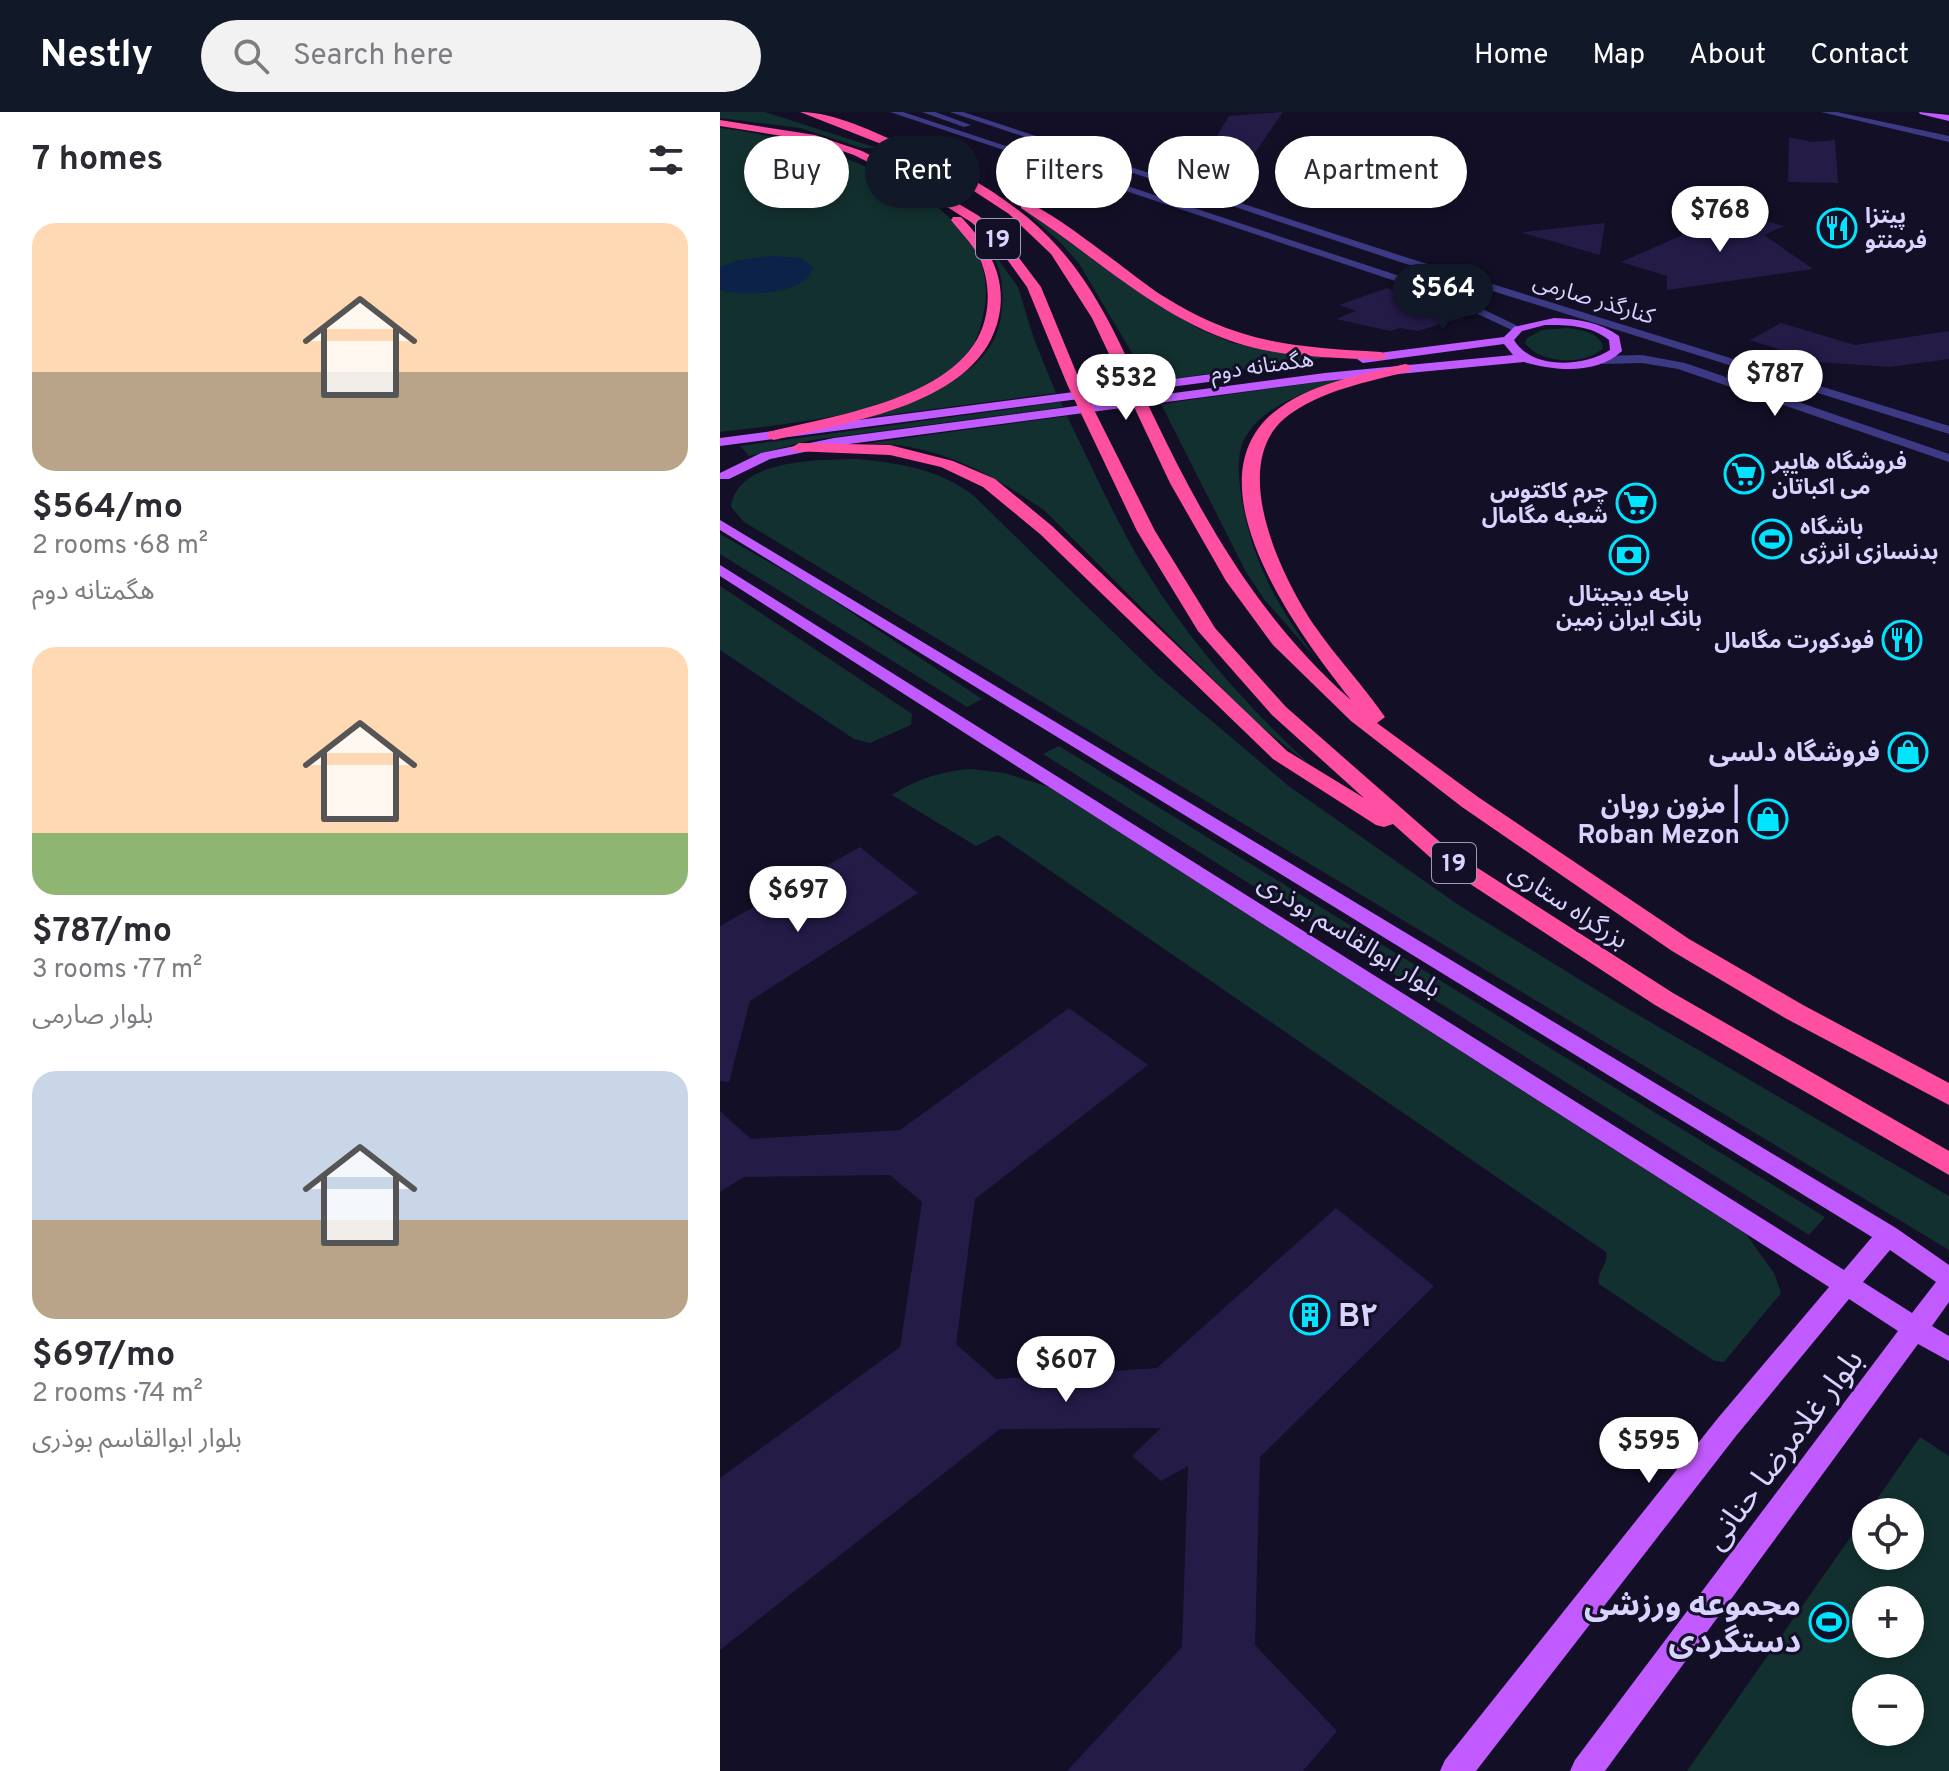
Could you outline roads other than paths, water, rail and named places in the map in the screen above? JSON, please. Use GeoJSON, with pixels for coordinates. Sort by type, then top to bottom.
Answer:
{"type":"FeatureCollection","features":[{"type":"Feature","properties":{"kind":"highway","name":"19"},"geometry":{"type":"LineString","coordinates":[[805,112],[867,136]]}},
{"type":"Feature","properties":{"kind":"highway"},"geometry":{"type":"LineString","coordinates":[[842,112],[857,117]]}},
{"type":"Feature","properties":{"kind":"highway","name":"19"},"geometry":{"type":"LineString","coordinates":[[720,123],[815,138],[865,156]]}},
{"type":"Feature","properties":{"kind":"highway"},"geometry":{"type":"LineString","coordinates":[[980,181],[1038,213],[1134,282],[1204,325],[1240,339],[1274,347],[1381,356]]}},
{"type":"Feature","properties":{"kind":"highway","name":"بزرگراه ستاری"},"geometry":{"type":"LineString","coordinates":[[980,192],[1022,220],[1059,256],[1084,294],[1128,376],[1202,530],[1230,578],[1260,620],[1306,669],[1408,759],[1703,959],[1949,1095]]}},
{"type":"Feature","properties":{"kind":"highway"},"geometry":{"type":"LineString","coordinates":[[774,435],[868,411],[916,393],[953,374],[973,358],[990,328],[995,294],[991,268],[976,239],[942,208]]}},
{"type":"Feature","properties":{"kind":"highway","name":"بزرگراه ستاری"},"geometry":{"type":"LineString","coordinates":[[957,208],[975,219],[1013,255],[1034,287],[1074,384],[1094,419],[1146,531],[1207,631],[1279,711],[1440,854],[1664,999],[1949,1164]]}},
{"type":"Feature","properties":{"kind":"highway"},"geometry":{"type":"LineString","coordinates":[[1405,368],[1333,388],[1303,400],[1264,430],[1254,446],[1250,463],[1252,494],[1264,546],[1281,589],[1302,624],[1408,759]]}},
{"type":"Feature","properties":{"kind":"highway"},"geometry":{"type":"LineString","coordinates":[[799,448],[890,450],[947,464],[989,483],[1046,530],[1280,755],[1440,854]]}},
{"type":"Feature","properties":{"kind":"main road"},"geometry":{"type":"LineString","coordinates":[[1923,112],[1949,118]]}},
{"type":"Feature","properties":{"kind":"main road"},"geometry":{"type":"LineString","coordinates":[[1525,358],[1510,347],[1508,340],[1518,329],[1545,322],[1567,322],[1599,324],[1609,334],[1616,342],[1616,351],[1603,360]]}},
{"type":"Feature","properties":{"kind":"main road","name":"هگمتانه دوم"},"geometry":{"type":"LineString","coordinates":[[720,442],[1508,340]]}},
{"type":"Feature","properties":{"kind":"main road","name":"هگمتانه دوم"},"geometry":{"type":"LineString","coordinates":[[722,478],[766,456],[799,448],[1405,368],[1525,358],[1565,366],[1603,360]]}},
{"type":"Feature","properties":{"kind":"main road"},"geometry":{"type":"LineString","coordinates":[[720,454],[728,468],[722,478]]}},
{"type":"Feature","properties":{"kind":"main road","name":"بلوار ابوالقاسم بوذری"},"geometry":{"type":"LineString","coordinates":[[720,524],[1888,1235],[1949,1280]]}},
{"type":"Feature","properties":{"kind":"main road","name":"بلوار ابوالقاسم بوذری"},"geometry":{"type":"LineString","coordinates":[[720,569],[1949,1350]]}},
{"type":"Feature","properties":{"kind":"main road","name":"بلوار غلامرضا حنانی"},"geometry":{"type":"LineString","coordinates":[[1456,1771],[1727,1427],[1888,1235]]}},
{"type":"Feature","properties":{"kind":"main road","name":"بلوار غلامرضا حنانی"},"geometry":{"type":"LineString","coordinates":[[1586,1771],[1949,1280]]}},
{"type":"Feature","properties":{"kind":"street"},"geometry":{"type":"LineString","coordinates":[[894,112],[1441,293],[1518,329]]}},
{"type":"Feature","properties":{"kind":"street"},"geometry":{"type":"LineString","coordinates":[[926,112],[1148,181]]}},
{"type":"Feature","properties":{"kind":"street","name":"کنارگذر صارمی"},"geometry":{"type":"LineString","coordinates":[[954,112],[1148,179]]}},
{"type":"Feature","properties":{"kind":"street"},"geometry":{"type":"LineString","coordinates":[[1825,112],[1948,137]]}},
{"type":"Feature","properties":{"kind":"street"},"geometry":{"type":"LineString","coordinates":[[1855,112],[1948,137]]}},
{"type":"Feature","properties":{"kind":"street"},"geometry":{"type":"LineString","coordinates":[[1194,210],[1200,208]]}},
{"type":"Feature","properties":{"kind":"street"},"geometry":{"type":"LineString","coordinates":[[1234,208],[1567,322]]}},
{"type":"Feature","properties":{"kind":"street","name":"کنارگذر صارمی"},"geometry":{"type":"LineString","coordinates":[[1235,208],[1599,324],[1949,430]]}},
{"type":"Feature","properties":{"kind":"street"},"geometry":{"type":"LineString","coordinates":[[1616,342],[1696,359],[1949,441]]}},
{"type":"Feature","properties":{"kind":"street"},"geometry":{"type":"LineString","coordinates":[[1603,360],[1642,359],[1681,366],[1949,458]]}},
{"type":"Feature","properties":{"kind":"water"},"geometry":{"type":"Polygon","coordinates":[[[771,256],[800,258],[813,267],[809,276],[800,283],[773,292],[720,290],[720,267],[739,260],[771,256]]]}},
{"type":"Feature","properties":{"kind":"place","name":"پیتزا فرمنتو"},"geometry":{"type":"Point","coordinates":[1837,228]}},
{"type":"Feature","properties":{"kind":"place","name":"فروشگاه هایپر می اکباتان"},"geometry":{"type":"Point","coordinates":[1744,474]}},
{"type":"Feature","properties":{"kind":"place","name":"چرم کاکتوس شعبه مگامال"},"geometry":{"type":"Point","coordinates":[1636,503]}},
{"type":"Feature","properties":{"kind":"place","name":"باشگاه بدنسازی انرژی"},"geometry":{"type":"Point","coordinates":[1772,539]}},
{"type":"Feature","properties":{"kind":"place","name":"باجه دیجیتال بانک ایران زمین"},"geometry":{"type":"Point","coordinates":[1629,555]}},
{"type":"Feature","properties":{"kind":"place","name":"فودکورت مگامال"},"geometry":{"type":"Point","coordinates":[1902,640]}},
{"type":"Feature","properties":{"kind":"place","name":"فروشگاه دلسی"},"geometry":{"type":"Point","coordinates":[1908,752]}},
{"type":"Feature","properties":{"kind":"place","name":"مزون روبان | Roban Mezon"},"geometry":{"type":"Point","coordinates":[1768,819]}},
{"type":"Feature","properties":{"kind":"place","name":"B۲"},"geometry":{"type":"Point","coordinates":[1310,1315]}},
{"type":"Feature","properties":{"kind":"place","name":"مجموعه ورزشی دستگردی"},"geometry":{"type":"Point","coordinates":[1829,1622]}}]}
